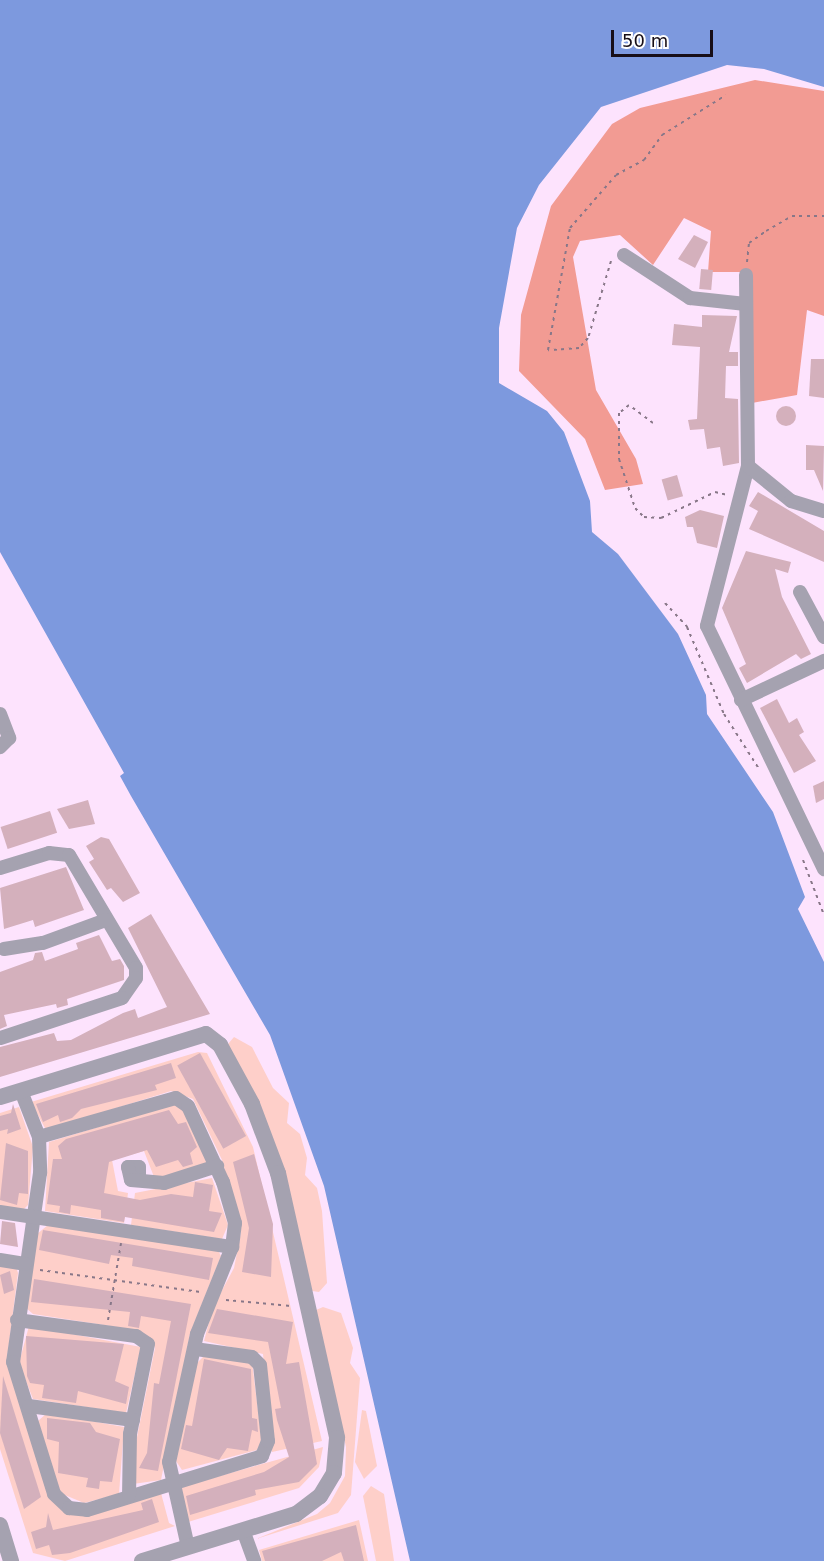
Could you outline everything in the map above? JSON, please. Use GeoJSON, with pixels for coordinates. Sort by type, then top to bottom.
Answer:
{"type":"FeatureCollection","features":[{"type":"Feature","properties":{"kind":"street"},"geometry":{"type":"LineString","coordinates":[[624,255],[690,298],[746,304]]}},
{"type":"Feature","properties":{"kind":"street"},"geometry":{"type":"LineString","coordinates":[[746,275],[748,466],[707,626],[824,869]]}},
{"type":"Feature","properties":{"kind":"street"},"geometry":{"type":"LineString","coordinates":[[748,466],[791,501],[824,512]]}},
{"type":"Feature","properties":{"kind":"street"},"geometry":{"type":"LineString","coordinates":[[800,592],[824,637]]}},
{"type":"Feature","properties":{"kind":"street"},"geometry":{"type":"LineString","coordinates":[[741,700],[824,661]]}},
{"type":"Feature","properties":{"kind":"street"},"geometry":{"type":"LineString","coordinates":[[0,714],[9,738],[0,747]]}},
{"type":"Feature","properties":{"kind":"street"},"geometry":{"type":"LineString","coordinates":[[0,868],[62,852],[78,863],[106,920],[136,968],[131,990],[122,998],[0,1038]]}},
{"type":"Feature","properties":{"kind":"street"},"geometry":{"type":"LineString","coordinates":[[1,950],[43,943],[106,920]]}},
{"type":"Feature","properties":{"kind":"street"},"geometry":{"type":"LineString","coordinates":[[0,1097],[206,1034],[220,1045],[252,1104],[289,1215],[339,1447],[334,1473],[309,1507],[145,1561]]}},
{"type":"Feature","properties":{"kind":"street"},"geometry":{"type":"LineString","coordinates":[[21,1091],[39,1137],[40,1173],[32,1216],[28,1265],[17,1320],[13,1362],[29,1406],[54,1494],[69,1508],[87,1510],[129,1495],[262,1456],[268,1442],[260,1365],[252,1357],[195,1349]]}},
{"type":"Feature","properties":{"kind":"street"},"geometry":{"type":"LineString","coordinates":[[39,1137],[176,1098],[188,1106],[217,1166],[235,1223],[232,1247],[212,1296],[195,1349],[170,1455],[171,1483],[188,1547]]}},
{"type":"Feature","properties":{"kind":"street"},"geometry":{"type":"LineString","coordinates":[[140,1178],[164,1183],[217,1166]]}},
{"type":"Feature","properties":{"kind":"street"},"geometry":{"type":"LineString","coordinates":[[0,1212],[232,1247]]}},
{"type":"Feature","properties":{"kind":"street"},"geometry":{"type":"LineString","coordinates":[[0,1260],[28,1265]]}},
{"type":"Feature","properties":{"kind":"street"},"geometry":{"type":"LineString","coordinates":[[17,1320],[144,1338],[148,1344],[133,1420],[129,1495]]}},
{"type":"Feature","properties":{"kind":"street"},"geometry":{"type":"LineString","coordinates":[[29,1406],[133,1420]]}},
{"type":"Feature","properties":{"kind":"street"},"geometry":{"type":"LineString","coordinates":[[0,1525],[11,1561]]}},
{"type":"Feature","properties":{"kind":"street"},"geometry":{"type":"LineString","coordinates":[[243,1530],[255,1561]]}},
{"type":"Feature","properties":{"kind":"path"},"geometry":{"type":"LineString","coordinates":[[624,255],[606,265],[588,338],[579,348],[548,350],[570,228],[616,175],[644,160],[662,135],[726,95]]}},
{"type":"Feature","properties":{"kind":"path"},"geometry":{"type":"LineString","coordinates":[[746,275],[749,243],[792,216],[824,216]]}},
{"type":"Feature","properties":{"kind":"path"},"geometry":{"type":"LineString","coordinates":[[653,423],[629,405],[619,413],[619,459],[635,508],[644,517],[661,518],[715,492],[739,498]]}},
{"type":"Feature","properties":{"kind":"path"},"geometry":{"type":"LineString","coordinates":[[665,603],[687,627],[724,714],[765,778]]}},
{"type":"Feature","properties":{"kind":"path"},"geometry":{"type":"LineString","coordinates":[[799,849],[824,914]]}},
{"type":"Feature","properties":{"kind":"path"},"geometry":{"type":"LineString","coordinates":[[107,1326],[122,1236]]}},
{"type":"Feature","properties":{"kind":"path"},"geometry":{"type":"LineString","coordinates":[[28,1265],[261,1306],[300,1305]]}},
{"type":"Feature","properties":{"kind":"shaded area"},"geometry":{"type":"Polygon","coordinates":[[[755,80],[824,91],[824,316],[807,310],[797,395],[752,403],[752,272],[708,272],[711,231],[684,218],[653,265],[620,235],[580,241],[573,257],[596,390],[636,459],[643,484],[605,490],[585,439],[519,371],[521,315],[551,206],[612,124],[640,108],[755,80]]]}},
{"type":"Feature","properties":{"kind":"shaded area"},"geometry":{"type":"Polygon","coordinates":[[[234,1037],[252,1047],[273,1088],[289,1103],[287,1123],[300,1134],[307,1158],[305,1175],[317,1188],[322,1211],[327,1283],[319,1292],[312,1291],[284,1171],[228,1044],[234,1037]]]}},
{"type":"Feature","properties":{"kind":"shaded area"},"geometry":{"type":"Polygon","coordinates":[[[198,1052],[207,1053],[253,1147],[322,1441],[272,1452],[263,1354],[204,1341],[213,1307],[234,1268],[241,1232],[222,1160],[193,1099],[171,1091],[46,1130],[31,1102],[198,1052]]]}},
{"type":"Feature","properties":{"kind":"shaded area"},"geometry":{"type":"Polygon","coordinates":[[[174,1104],[182,1107],[208,1158],[206,1165],[162,1178],[154,1177],[144,1151],[112,1160],[118,1191],[128,1193],[124,1223],[45,1211],[49,1142],[174,1104]]]}},
{"type":"Feature","properties":{"kind":"shaded area"},"geometry":{"type":"Polygon","coordinates":[[[19,1107],[33,1147],[28,1205],[23,1210],[0,1206],[0,1113],[19,1107]]]}},
{"type":"Feature","properties":{"kind":"shaded area"},"geometry":{"type":"Polygon","coordinates":[[[212,1178],[228,1225],[222,1239],[131,1225],[135,1193],[212,1178]]]}},
{"type":"Feature","properties":{"kind":"shaded area"},"geometry":{"type":"Polygon","coordinates":[[[48,1225],[218,1250],[221,1256],[190,1334],[161,1480],[133,1484],[134,1452],[155,1348],[151,1340],[136,1330],[33,1314],[25,1307],[37,1234],[48,1225]]]}},
{"type":"Feature","properties":{"kind":"shaded area"},"geometry":{"type":"Polygon","coordinates":[[[0,1264],[16,1267],[18,1273],[7,1359],[60,1509],[161,1493],[169,1523],[175,1526],[65,1561],[33,1553],[0,1449],[0,1264]]]}},
{"type":"Feature","properties":{"kind":"shaded area"},"geometry":{"type":"Polygon","coordinates":[[[323,1307],[341,1313],[353,1348],[350,1363],[360,1378],[351,1495],[338,1513],[256,1539],[317,1514],[330,1503],[345,1476],[346,1447],[316,1310],[323,1307]]]}},
{"type":"Feature","properties":{"kind":"shaded area"},"geometry":{"type":"Polygon","coordinates":[[[29,1326],[141,1347],[126,1413],[33,1399],[19,1363],[29,1326]]]}},
{"type":"Feature","properties":{"kind":"shaded area"},"geometry":{"type":"Polygon","coordinates":[[[204,1356],[252,1362],[262,1443],[257,1450],[182,1470],[176,1461],[196,1364],[204,1356]]]}},
{"type":"Feature","properties":{"kind":"shaded area"},"geometry":{"type":"Polygon","coordinates":[[[362,1410],[366,1411],[377,1466],[364,1479],[355,1462],[362,1410]]]}},
{"type":"Feature","properties":{"kind":"shaded area"},"geometry":{"type":"Polygon","coordinates":[[[47,1413],[124,1427],[119,1494],[84,1503],[60,1493],[38,1421],[47,1413]]]}},
{"type":"Feature","properties":{"kind":"shaded area"},"geometry":{"type":"Polygon","coordinates":[[[323,1447],[319,1467],[299,1488],[188,1522],[180,1490],[184,1486],[323,1447]]]}},
{"type":"Feature","properties":{"kind":"shaded area"},"geometry":{"type":"Polygon","coordinates":[[[371,1486],[384,1494],[394,1561],[376,1561],[363,1496],[371,1486]]]}},
{"type":"Feature","properties":{"kind":"shaded area"},"geometry":{"type":"Polygon","coordinates":[[[359,1520],[368,1561],[262,1561],[259,1550],[359,1520]]]}},
{"type":"Feature","properties":{"kind":"water"},"geometry":{"type":"Polygon","coordinates":[[[0,0],[824,0],[824,87],[764,69],[727,65],[601,107],[539,185],[517,228],[499,328],[499,383],[547,411],[564,432],[590,501],[592,532],[618,554],[678,634],[706,695],[707,714],[773,812],[805,897],[798,909],[824,962],[824,1561],[410,1561],[324,1186],[270,1035],[131,796],[120,776],[124,773],[0,552],[0,0]]]}},
{"type":"Feature","properties":{"kind":"building"},"geometry":{"type":"Polygon","coordinates":[[[694,235],[708,242],[695,268],[678,259],[694,235]]]}},
{"type":"Feature","properties":{"kind":"building"},"geometry":{"type":"Polygon","coordinates":[[[701,269],[713,270],[711,290],[699,289],[701,269]]]}},
{"type":"Feature","properties":{"kind":"building"},"geometry":{"type":"Polygon","coordinates":[[[702,315],[737,316],[729,352],[738,352],[738,366],[726,366],[725,398],[738,399],[739,463],[723,466],[720,447],[707,449],[704,429],[690,430],[688,420],[697,419],[700,347],[672,345],[674,324],[702,327],[702,315]]]}},
{"type":"Feature","properties":{"kind":"building"},"geometry":{"type":"Polygon","coordinates":[[[811,359],[824,359],[824,398],[809,396],[811,359]]]}},
{"type":"Feature","properties":{"kind":"building"},"geometry":{"type":"Polygon","coordinates":[[[786,406],[793,409],[796,416],[793,423],[786,426],[779,423],[776,416],[779,409],[786,406]]]}},
{"type":"Feature","properties":{"kind":"building"},"geometry":{"type":"Polygon","coordinates":[[[806,445],[824,446],[823,491],[814,470],[806,470],[806,445]]]}},
{"type":"Feature","properties":{"kind":"building"},"geometry":{"type":"Polygon","coordinates":[[[677,475],[683,496],[668,501],[662,479],[677,475]]]}},
{"type":"Feature","properties":{"kind":"building"},"geometry":{"type":"Polygon","coordinates":[[[758,492],[824,531],[824,562],[749,529],[758,511],[749,506],[758,492]]]}},
{"type":"Feature","properties":{"kind":"building"},"geometry":{"type":"Polygon","coordinates":[[[700,510],[724,516],[717,548],[697,543],[693,527],[687,527],[685,517],[700,510]]]}},
{"type":"Feature","properties":{"kind":"building"},"geometry":{"type":"Polygon","coordinates":[[[746,551],[791,562],[788,573],[775,569],[782,597],[811,654],[801,659],[796,654],[747,683],[739,668],[746,664],[722,608],[746,551]]]}},
{"type":"Feature","properties":{"kind":"building"},"geometry":{"type":"Polygon","coordinates":[[[777,699],[789,723],[797,718],[804,732],[799,735],[816,761],[794,773],[760,708],[777,699]]]}},
{"type":"Feature","properties":{"kind":"building"},"geometry":{"type":"Polygon","coordinates":[[[824,781],[824,799],[816,803],[813,786],[824,781]]]}},
{"type":"Feature","properties":{"kind":"building"},"geometry":{"type":"Polygon","coordinates":[[[88,800],[95,824],[69,829],[57,809],[88,800]]]}},
{"type":"Feature","properties":{"kind":"building"},"geometry":{"type":"Polygon","coordinates":[[[50,811],[57,833],[8,849],[1,827],[50,811]]]}},
{"type":"Feature","properties":{"kind":"building"},"geometry":{"type":"Polygon","coordinates":[[[101,837],[109,839],[140,893],[123,902],[111,888],[107,890],[89,862],[94,859],[86,846],[101,837]]]}},
{"type":"Feature","properties":{"kind":"building"},"geometry":{"type":"Polygon","coordinates":[[[66,867],[84,910],[35,927],[33,920],[4,929],[0,888],[66,867]]]}},
{"type":"Feature","properties":{"kind":"building"},"geometry":{"type":"Polygon","coordinates":[[[151,914],[210,1014],[0,1077],[0,1047],[54,1033],[57,1041],[71,1040],[123,1013],[135,1009],[138,1018],[167,1007],[128,928],[151,914]]]}},
{"type":"Feature","properties":{"kind":"building"},"geometry":{"type":"Polygon","coordinates":[[[99,935],[112,961],[120,959],[124,966],[124,980],[67,999],[68,1005],[57,1008],[56,1004],[4,1015],[7,1026],[0,1029],[0,972],[33,960],[35,953],[42,952],[45,961],[78,949],[76,943],[99,935]]]}},
{"type":"Feature","properties":{"kind":"building"},"geometry":{"type":"Polygon","coordinates":[[[200,1053],[246,1136],[223,1149],[177,1066],[200,1053]]]}},
{"type":"Feature","properties":{"kind":"building"},"geometry":{"type":"Polygon","coordinates":[[[171,1063],[176,1078],[155,1085],[157,1090],[81,1109],[72,1118],[60,1122],[58,1115],[43,1122],[36,1104],[171,1063]]]}},
{"type":"Feature","properties":{"kind":"building"},"geometry":{"type":"Polygon","coordinates":[[[13,1104],[21,1129],[7,1134],[8,1129],[0,1131],[0,1116],[11,1113],[13,1104]]]}},
{"type":"Feature","properties":{"kind":"building"},"geometry":{"type":"Polygon","coordinates":[[[169,1110],[178,1124],[186,1122],[197,1147],[190,1153],[193,1164],[183,1167],[178,1160],[156,1167],[147,1150],[109,1162],[104,1193],[140,1200],[171,1194],[193,1197],[195,1182],[213,1185],[209,1211],[222,1213],[214,1232],[125,1217],[124,1222],[101,1218],[101,1210],[71,1205],[70,1214],[59,1212],[60,1206],[47,1204],[53,1159],[62,1159],[58,1146],[66,1139],[169,1110]]]}},
{"type":"Feature","properties":{"kind":"building"},"geometry":{"type":"Polygon","coordinates":[[[6,1143],[28,1151],[28,1194],[19,1193],[17,1205],[0,1200],[6,1143]]]}},
{"type":"Feature","properties":{"kind":"building"},"geometry":{"type":"Polygon","coordinates":[[[254,1154],[273,1224],[271,1277],[242,1272],[249,1228],[233,1162],[254,1154]]]}},
{"type":"Feature","properties":{"kind":"building"},"geometry":{"type":"Polygon","coordinates":[[[2,1221],[15,1223],[18,1247],[0,1244],[2,1221]]]}},
{"type":"Feature","properties":{"kind":"building"},"geometry":{"type":"Polygon","coordinates":[[[43,1230],[213,1258],[209,1280],[132,1266],[133,1258],[111,1255],[109,1264],[39,1250],[43,1230]]]}},
{"type":"Feature","properties":{"kind":"building"},"geometry":{"type":"Polygon","coordinates":[[[10,1271],[14,1290],[4,1294],[0,1275],[10,1271]]]}},
{"type":"Feature","properties":{"kind":"building"},"geometry":{"type":"Polygon","coordinates":[[[34,1279],[191,1304],[158,1471],[139,1468],[147,1453],[154,1383],[159,1384],[171,1321],[141,1316],[139,1328],[128,1326],[130,1312],[31,1302],[34,1279]]]}},
{"type":"Feature","properties":{"kind":"building"},"geometry":{"type":"Polygon","coordinates":[[[217,1309],[293,1322],[286,1364],[299,1362],[317,1464],[299,1482],[255,1490],[256,1495],[190,1515],[186,1496],[264,1472],[289,1457],[277,1420],[275,1409],[281,1408],[268,1342],[208,1333],[217,1309]]]}},
{"type":"Feature","properties":{"kind":"building"},"geometry":{"type":"Polygon","coordinates":[[[26,1336],[124,1344],[115,1381],[129,1387],[126,1404],[78,1391],[76,1403],[42,1398],[44,1385],[30,1383],[27,1376],[26,1336]]]}},
{"type":"Feature","properties":{"kind":"building"},"geometry":{"type":"Polygon","coordinates":[[[204,1359],[251,1369],[252,1418],[257,1419],[258,1432],[252,1430],[248,1451],[227,1448],[219,1460],[181,1449],[186,1425],[192,1426],[204,1359]]]}},
{"type":"Feature","properties":{"kind":"building"},"geometry":{"type":"Polygon","coordinates":[[[3,1376],[41,1497],[24,1509],[0,1433],[3,1376]]]}},
{"type":"Feature","properties":{"kind":"building"},"geometry":{"type":"Polygon","coordinates":[[[47,1418],[90,1423],[96,1432],[120,1439],[112,1482],[100,1481],[99,1489],[86,1487],[88,1478],[58,1473],[59,1442],[47,1439],[47,1418]]]}},
{"type":"Feature","properties":{"kind":"building"},"geometry":{"type":"Polygon","coordinates":[[[152,1499],[159,1522],[70,1553],[52,1555],[49,1545],[36,1549],[31,1532],[46,1527],[48,1513],[53,1530],[143,1510],[141,1503],[152,1499]]]}},
{"type":"Feature","properties":{"kind":"building"},"geometry":{"type":"Polygon","coordinates":[[[356,1525],[364,1561],[344,1561],[341,1552],[322,1561],[265,1561],[262,1551],[356,1525]]]}}]}
